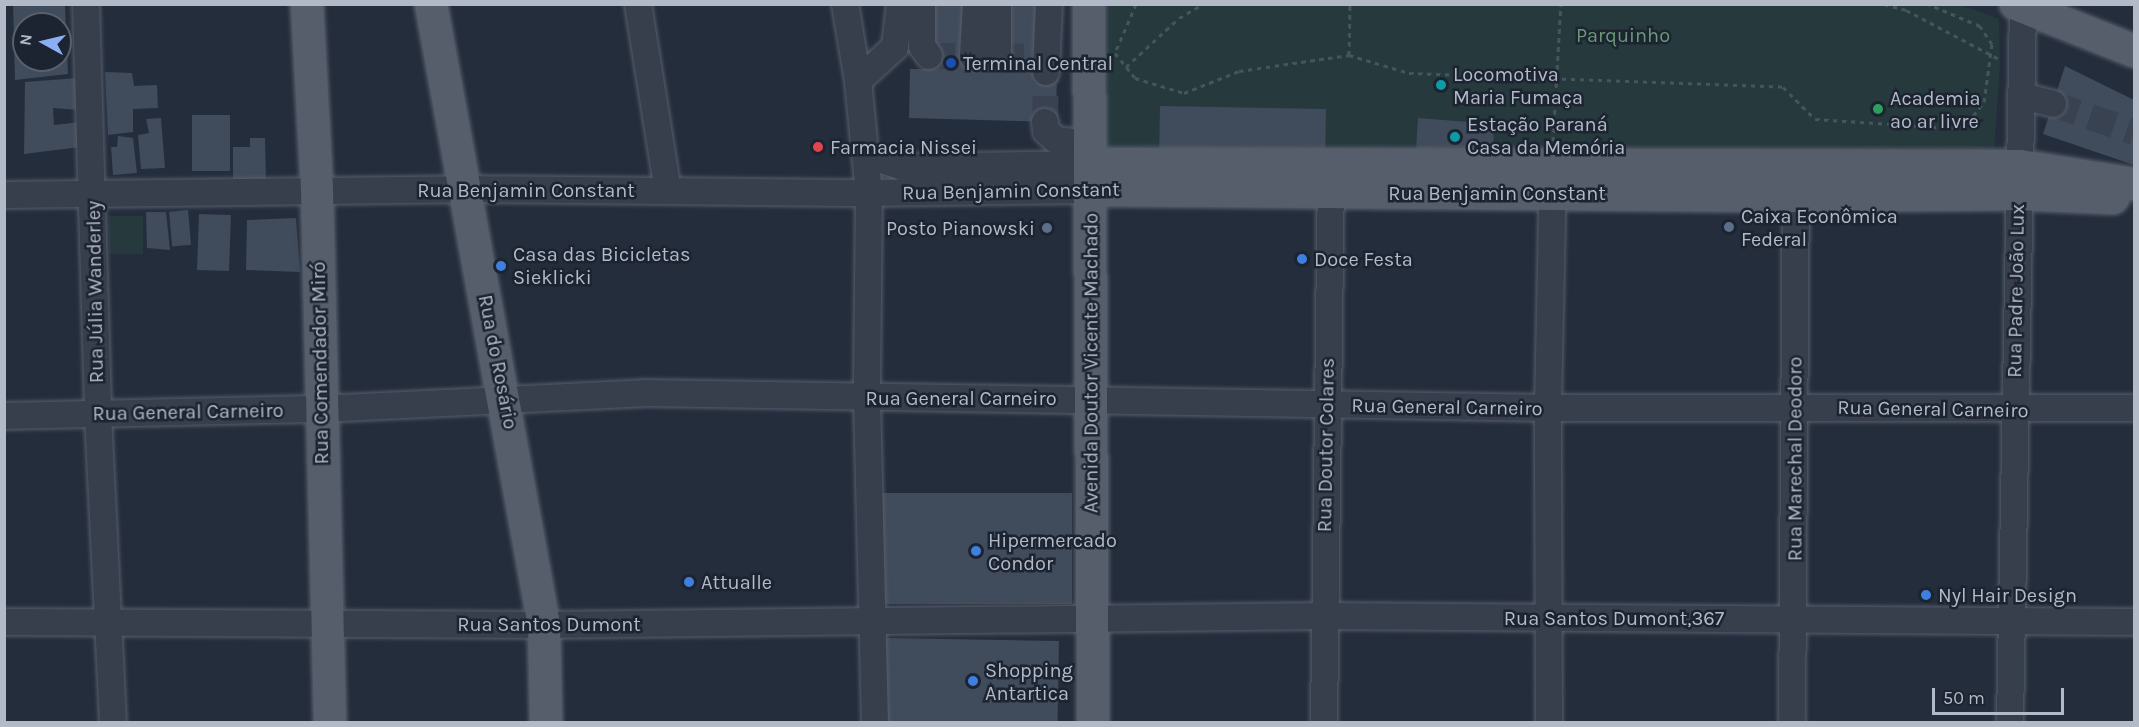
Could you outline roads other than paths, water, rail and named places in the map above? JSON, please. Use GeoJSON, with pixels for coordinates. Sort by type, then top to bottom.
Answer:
{"type":"FeatureCollection","features":[{"type":"Feature","properties":{"kind":"main road","name":"Rua Comendador Miró"},"geometry":{"type":"LineString","coordinates":[[307,4],[317,191],[330,723]]}},
{"type":"Feature","properties":{"kind":"main road","name":"Rua do Rosário"},"geometry":{"type":"LineString","coordinates":[[431,4],[506,399],[544,625],[546,723]]}},
{"type":"Feature","properties":{"kind":"main road","name":"Avenida Doutor Vicente Machado"},"geometry":{"type":"LineString","coordinates":[[1089,4],[1091,166],[1088,398],[1093,723]]}},
{"type":"Feature","properties":{"kind":"main road"},"geometry":{"type":"LineString","coordinates":[[2020,5],[2134,51]]}},
{"type":"Feature","properties":{"kind":"main road","name":"Rua Benjamin Constant"},"geometry":{"type":"LineString","coordinates":[[1091,166],[1330,179],[1796,182],[2019,180]]}},
{"type":"Feature","properties":{"kind":"main road"},"geometry":{"type":"LineString","coordinates":[[2019,180],[2134,184]]}},
{"type":"Feature","properties":{"kind":"main road"},"geometry":{"type":"LineString","coordinates":[[2019,180],[2134,199]]}},
{"type":"Feature","properties":{"kind":"street","name":"Rua Júlia Wanderley"},"geometry":{"type":"LineString","coordinates":[[86,4],[98,415],[110,623],[113,723]]}},
{"type":"Feature","properties":{"kind":"street"},"geometry":{"type":"LineString","coordinates":[[638,4],[668,190]]}},
{"type":"Feature","properties":{"kind":"street"},"geometry":{"type":"LineString","coordinates":[[845,4],[858,81],[869,193],[867,398],[875,723]]}},
{"type":"Feature","properties":{"kind":"street"},"geometry":{"type":"LineString","coordinates":[[851,38],[876,42],[882,38],[886,21],[884,4]]}},
{"type":"Feature","properties":{"kind":"street"},"geometry":{"type":"LineString","coordinates":[[858,81],[895,47],[900,4]]}},
{"type":"Feature","properties":{"kind":"street"},"geometry":{"type":"LineString","coordinates":[[922,4],[922,46],[929,56]]}},
{"type":"Feature","properties":{"kind":"street"},"geometry":{"type":"LineString","coordinates":[[976,4],[973,56],[998,56],[998,4]]}},
{"type":"Feature","properties":{"kind":"street"},"geometry":{"type":"LineString","coordinates":[[1044,62],[1049,4]]}},
{"type":"Feature","properties":{"kind":"street","name":"Rua Padre João Lux"},"geometry":{"type":"LineString","coordinates":[[2010,723],[2013,411],[2022,96],[2020,5]]}},
{"type":"Feature","properties":{"kind":"street"},"geometry":{"type":"LineString","coordinates":[[2022,96],[2053,104]]}},
{"type":"Feature","properties":{"kind":"street"},"geometry":{"type":"LineString","coordinates":[[1045,122],[1046,131],[1091,166]]}},
{"type":"Feature","properties":{"kind":"street","name":"Rua Benjamin Constant"},"geometry":{"type":"LineString","coordinates":[[866,155],[886,164],[920,168],[1091,166]]}},
{"type":"Feature","properties":{"kind":"street","name":"Rua Benjamin Constant"},"geometry":{"type":"LineString","coordinates":[[4,195],[465,189],[869,193],[1091,166]]}},
{"type":"Feature","properties":{"kind":"street","name":"Rua Doutor Colares"},"geometry":{"type":"LineString","coordinates":[[1324,723],[1330,179]]}},
{"type":"Feature","properties":{"kind":"street"},"geometry":{"type":"LineString","coordinates":[[1549,723],[1548,408],[1553,179]]}},
{"type":"Feature","properties":{"kind":"street","name":"Rua Marechal Deodoro"},"geometry":{"type":"LineString","coordinates":[[1792,723],[1796,182]]}},
{"type":"Feature","properties":{"kind":"street","name":"Rua General Carneiro"},"geometry":{"type":"LineString","coordinates":[[4,416],[321,409],[644,393],[867,398],[1088,398],[1326,405],[1548,408],[1796,407],[2013,411],[2134,408]]}},
{"type":"Feature","properties":{"kind":"street","name":"Rua Santos Dumont,367"},"geometry":{"type":"LineString","coordinates":[[1093,619],[1324,616],[1794,618],[2011,624],[2134,622]]}},
{"type":"Feature","properties":{"kind":"street","name":"Rua Santos Dumont"},"geometry":{"type":"LineString","coordinates":[[4,622],[544,625],[1093,619]]}},
{"type":"Feature","properties":{"kind":"tunnel"},"geometry":{"type":"LineString","coordinates":[[929,56],[973,56]]}},
{"type":"Feature","properties":{"kind":"tunnel"},"geometry":{"type":"LineString","coordinates":[[998,56],[1040,57]]}},
{"type":"Feature","properties":{"kind":"tunnel"},"geometry":{"type":"LineString","coordinates":[[1045,122],[1046,72]]}},
{"type":"Feature","properties":{"kind":"tunnel"},"geometry":{"type":"LineString","coordinates":[[2053,104],[2134,132]]}},
{"type":"Feature","properties":{"kind":"place","name":"Terminal Central"},"geometry":{"type":"Point","coordinates":[951,63]}},
{"type":"Feature","properties":{"kind":"place","name":"Locomotiva Maria Fumaça"},"geometry":{"type":"Point","coordinates":[1441,85]}},
{"type":"Feature","properties":{"kind":"place","name":"Academia ao ar livre"},"geometry":{"type":"Point","coordinates":[1878,109]}},
{"type":"Feature","properties":{"kind":"place","name":"Estação Paraná Casa da Memória"},"geometry":{"type":"Point","coordinates":[1455,137]}},
{"type":"Feature","properties":{"kind":"place","name":"Farmacia Nissei"},"geometry":{"type":"Point","coordinates":[818,147]}},
{"type":"Feature","properties":{"kind":"place","name":"Caixa Econômica Federal"},"geometry":{"type":"Point","coordinates":[1729,227]}},
{"type":"Feature","properties":{"kind":"place","name":"Posto Pianowski"},"geometry":{"type":"Point","coordinates":[1047,228]}},
{"type":"Feature","properties":{"kind":"place","name":"Doce Festa"},"geometry":{"type":"Point","coordinates":[1302,259]}},
{"type":"Feature","properties":{"kind":"place","name":"Casa das Bicicletas Sieklicki"},"geometry":{"type":"Point","coordinates":[501,266]}},
{"type":"Feature","properties":{"kind":"place","name":"Hipermercado Condor"},"geometry":{"type":"Point","coordinates":[976,551]}},
{"type":"Feature","properties":{"kind":"place","name":"Attualle"},"geometry":{"type":"Point","coordinates":[689,582]}},
{"type":"Feature","properties":{"kind":"place","name":"Nyl Hair Design"},"geometry":{"type":"Point","coordinates":[1926,595]}},
{"type":"Feature","properties":{"kind":"place","name":"Shopping Antartica"},"geometry":{"type":"Point","coordinates":[973,681]}},
{"type":"Feature","properties":{"kind":"park label","name":"Parquinho"},"geometry":{"type":"Point","coordinates":[1623,35]}}]}
